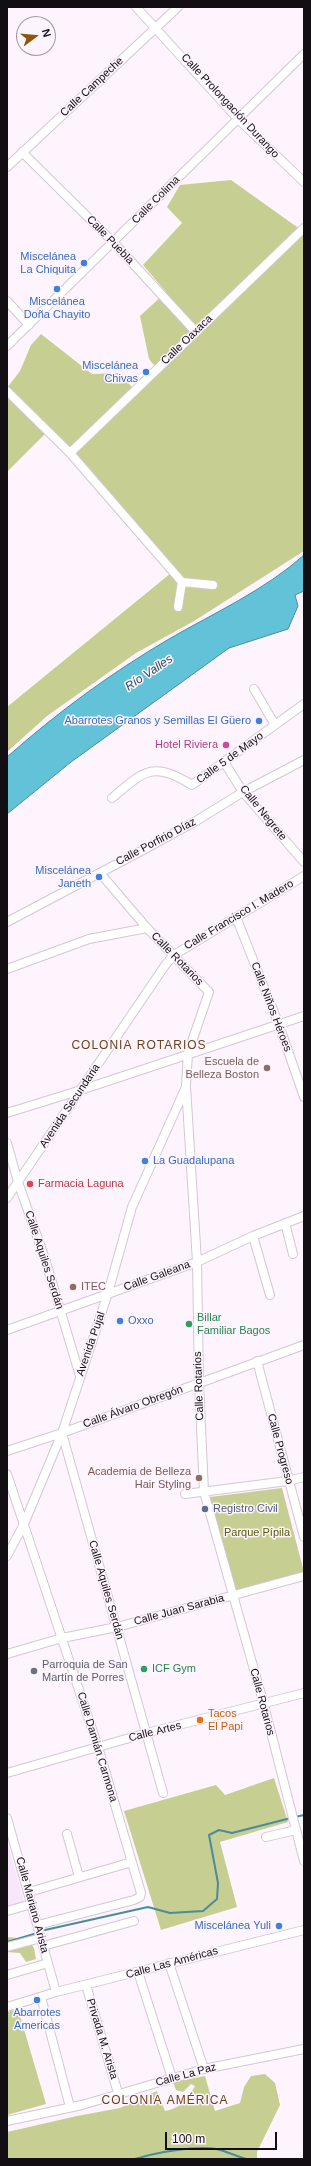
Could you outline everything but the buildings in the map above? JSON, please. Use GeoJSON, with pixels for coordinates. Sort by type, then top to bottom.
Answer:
{"type":"FeatureCollection","features":[{"type":"Feature","properties":{"kind":"street","name":"Calle Prolongación Durango"},"geometry":{"type":"LineString","coordinates":[[136,7],[157,27],[238,119],[304,182]]}},
{"type":"Feature","properties":{"kind":"street","name":"Calle Campeche"},"geometry":{"type":"LineString","coordinates":[[7,167],[178,7]]}},
{"type":"Feature","properties":{"kind":"street","name":"Calle Colima"},"geometry":{"type":"LineString","coordinates":[[7,346],[304,54]]}},
{"type":"Feature","properties":{"kind":"street","name":"Calle Puebla"},"geometry":{"type":"LineString","coordinates":[[22,152],[113,242],[195,331]]}},
{"type":"Feature","properties":{"kind":"street","name":"Calle Oaxaca"},"geometry":{"type":"LineString","coordinates":[[70,453],[195,331],[304,228]]}},
{"type":"Feature","properties":{"kind":"street"},"geometry":{"type":"LineString","coordinates":[[7,301],[29,324]]}},
{"type":"Feature","properties":{"kind":"street"},"geometry":{"type":"LineString","coordinates":[[7,391],[70,453],[182,582],[213,585]]}},
{"type":"Feature","properties":{"kind":"street"},"geometry":{"type":"LineString","coordinates":[[178,608],[182,582]]}},
{"type":"Feature","properties":{"kind":"street"},"geometry":{"type":"LineString","coordinates":[[254,689],[275,725]]}},
{"type":"Feature","properties":{"kind":"street","name":"Calle 5 de Mayo"},"geometry":{"type":"LineString","coordinates":[[112,798],[139,775],[161,770],[173,774],[192,785],[304,704]]}},
{"type":"Feature","properties":{"kind":"street","name":"Calle Porfirio Díaz"},"geometry":{"type":"LineString","coordinates":[[7,922],[196,821],[244,792],[304,760]]}},
{"type":"Feature","properties":{"kind":"street","name":"Calle Negrete"},"geometry":{"type":"LineString","coordinates":[[224,762],[244,792],[304,862]]}},
{"type":"Feature","properties":{"kind":"street","name":"Calle Rotarios"},"geometry":{"type":"LineString","coordinates":[[100,872],[147,928],[209,992],[188,1053],[186,1086],[198,1262],[199,1383],[204,1492],[264,1705],[304,1861]]}},
{"type":"Feature","properties":{"kind":"street","name":"Calle Francisco I. Madero"},"geometry":{"type":"LineString","coordinates":[[174,955],[304,876]]}},
{"type":"Feature","properties":{"kind":"street","name":"Calle Niños Héroes"},"geometry":{"type":"LineString","coordinates":[[236,917],[279,1025],[304,1097]]}},
{"type":"Feature","properties":{"kind":"street"},"geometry":{"type":"LineString","coordinates":[[7,969],[89,939],[147,928]]}},
{"type":"Feature","properties":{"kind":"street","name":"Avenida Secundaria"},"geometry":{"type":"LineString","coordinates":[[7,1198],[166,964],[174,955]]}},
{"type":"Feature","properties":{"kind":"street"},"geometry":{"type":"LineString","coordinates":[[7,1113],[304,1016]]}},
{"type":"Feature","properties":{"kind":"street","name":"Avenida Pujal"},"geometry":{"type":"LineString","coordinates":[[7,1556],[24,1524],[62,1433],[108,1294],[132,1207],[186,1086]]}},
{"type":"Feature","properties":{"kind":"street","name":"Calle Aquiles Serdán"},"geometry":{"type":"LineString","coordinates":[[7,1144],[18,1182],[61,1310],[80,1376]]}},
{"type":"Feature","properties":{"kind":"street","name":"Calle Galeana"},"geometry":{"type":"LineString","coordinates":[[7,1330],[198,1262],[253,1236],[304,1216]]}},
{"type":"Feature","properties":{"kind":"street"},"geometry":{"type":"LineString","coordinates":[[285,1224],[293,1254]]}},
{"type":"Feature","properties":{"kind":"street"},"geometry":{"type":"LineString","coordinates":[[253,1236],[270,1294]]}},
{"type":"Feature","properties":{"kind":"street","name":"Calle Álvaro Obregón"},"geometry":{"type":"LineString","coordinates":[[7,1451],[62,1433],[304,1345]]}},
{"type":"Feature","properties":{"kind":"street","name":"Calle Progreso"},"geometry":{"type":"LineString","coordinates":[[257,1361],[304,1537]]}},
{"type":"Feature","properties":{"kind":"street","name":"Calle Aquiles Serdán"},"geometry":{"type":"LineString","coordinates":[[62,1433],[163,1793]]}},
{"type":"Feature","properties":{"kind":"street","name":"Calle Damián Carmona"},"geometry":{"type":"LineString","coordinates":[[7,1474],[98,1747],[141,1893],[140,1897],[134,1900],[38,1925]]}},
{"type":"Feature","properties":{"kind":"street"},"geometry":{"type":"LineString","coordinates":[[185,1494],[288,1481],[304,1477]]}},
{"type":"Feature","properties":{"kind":"street","name":"Calle Juan Sarabia"},"geometry":{"type":"LineString","coordinates":[[7,1654],[62,1638],[117,1627],[304,1576]]}},
{"type":"Feature","properties":{"kind":"street","name":"Calle Artes"},"geometry":{"type":"LineString","coordinates":[[7,1773],[147,1733],[264,1705],[304,1693]]}},
{"type":"Feature","properties":{"kind":"street","name":"Calle Mariano Arista"},"geometry":{"type":"LineString","coordinates":[[7,1818],[56,1992]]}},
{"type":"Feature","properties":{"kind":"street"},"geometry":{"type":"LineString","coordinates":[[266,1837],[295,1826]]}},
{"type":"Feature","properties":{"kind":"street"},"geometry":{"type":"LineString","coordinates":[[67,1834],[79,1877]]}},
{"type":"Feature","properties":{"kind":"street"},"geometry":{"type":"LineString","coordinates":[[29,1892],[132,1862]]}},
{"type":"Feature","properties":{"kind":"street"},"geometry":{"type":"LineString","coordinates":[[7,1911],[32,1904]]}},
{"type":"Feature","properties":{"kind":"street"},"geometry":{"type":"LineString","coordinates":[[7,1947],[42,1942],[134,1920]]}},
{"type":"Feature","properties":{"kind":"street","name":"Calle Las Américas"},"geometry":{"type":"LineString","coordinates":[[7,2007],[56,1992],[304,1930]]}},
{"type":"Feature","properties":{"kind":"street"},"geometry":{"type":"LineString","coordinates":[[7,1975],[48,1963]]}},
{"type":"Feature","properties":{"kind":"street"},"geometry":{"type":"LineString","coordinates":[[169,1963],[204,2069]]}},
{"type":"Feature","properties":{"kind":"street"},"geometry":{"type":"LineString","coordinates":[[138,1972],[172,2078]]}},
{"type":"Feature","properties":{"kind":"street","name":"Privada M. Arista"},"geometry":{"type":"LineString","coordinates":[[86,1985],[118,2093]]}},
{"type":"Feature","properties":{"kind":"street"},"geometry":{"type":"LineString","coordinates":[[41,1997],[70,2107]]}},
{"type":"Feature","properties":{"kind":"street","name":"Calle La Paz"},"geometry":{"type":"LineString","coordinates":[[7,2121],[82,2105],[118,2093],[204,2069],[270,2058],[292,2051],[304,2050]]}},
{"type":"Feature","properties":{"kind":"shaded area"},"geometry":{"type":"Polygon","coordinates":[[[7,1842],[24,1902],[7,1907],[7,1842]]]}},
{"type":"Feature","properties":{"kind":"green space"},"geometry":{"type":"Polygon","coordinates":[[[231,180],[304,232],[304,551],[194,621],[136,653],[47,716],[7,752],[7,707],[171,573],[47,432],[7,472],[7,388],[20,371],[31,345],[41,334],[92,374],[120,373],[136,392],[158,370],[149,359],[140,316],[166,292],[143,265],[182,223],[167,207],[180,185],[231,180]]]}},
{"type":"Feature","properties":{"kind":"green space","name":"Parque Pípila"},"geometry":{"type":"Polygon","coordinates":[[[282,1488],[304,1572],[236,1590],[210,1497],[282,1488]]]}},
{"type":"Feature","properties":{"kind":"green space"},"geometry":{"type":"Polygon","coordinates":[[[274,1778],[288,1822],[220,1842],[237,1907],[161,1930],[124,1811],[216,1785],[225,1795],[274,1778]]]}},
{"type":"Feature","properties":{"kind":"green space"},"geometry":{"type":"Polygon","coordinates":[[[7,1937],[28,1939],[34,1948],[36,1959],[26,1962],[20,1953],[7,1952],[7,1937]]]}},
{"type":"Feature","properties":{"kind":"green space"},"geometry":{"type":"Polygon","coordinates":[[[18,2009],[46,2104],[7,2115],[7,2012],[18,2009]]]}},
{"type":"Feature","properties":{"kind":"green space"},"geometry":{"type":"Polygon","coordinates":[[[265,2074],[275,2083],[280,2105],[257,2152],[257,2159],[7,2159],[7,2132],[120,2108],[157,2091],[165,2111],[171,2110],[183,2103],[195,2086],[191,2084],[183,2092],[176,2090],[173,2082],[205,2076],[215,2111],[240,2103],[244,2087],[251,2076],[265,2074]]]}},
{"type":"Feature","properties":{"kind":"water","name":"Río Valles"},"geometry":{"type":"Polygon","coordinates":[[[304,555],[304,591],[295,595],[298,606],[288,629],[229,648],[71,762],[7,814],[7,757],[65,709],[126,665],[256,590],[289,568],[304,555]]]}},
{"type":"Feature","properties":{"kind":"waterway"},"geometry":{"type":"LineString","coordinates":[[295,1817],[304,1815]]}},
{"type":"Feature","properties":{"kind":"waterway"},"geometry":{"type":"LineString","coordinates":[[45,1930],[148,1907],[170,1913],[203,1911],[217,1899],[218,1883],[209,1835],[219,1830],[232,1833],[291,1818]]}},
{"type":"Feature","properties":{"kind":"waterway"},"geometry":{"type":"LineString","coordinates":[[7,1942],[34,1934]]}},
{"type":"Feature","properties":{"kind":"waterway"},"geometry":{"type":"LineString","coordinates":[[135,2159],[164,2152],[198,2148],[216,2149],[246,2159]]}},
{"type":"Feature","properties":{"kind":"place","name":"Miscelánea La Chiquita"},"geometry":{"type":"Point","coordinates":[84,263]}},
{"type":"Feature","properties":{"kind":"place","name":"Miscelánea Doña Chayito"},"geometry":{"type":"Point","coordinates":[57,289]}},
{"type":"Feature","properties":{"kind":"place","name":"Miscelánea Chivas"},"geometry":{"type":"Point","coordinates":[146,372]}},
{"type":"Feature","properties":{"kind":"place","name":"Abarrotes Granos y Semillas El Güero"},"geometry":{"type":"Point","coordinates":[259,721]}},
{"type":"Feature","properties":{"kind":"place","name":"Hotel Riviera"},"geometry":{"type":"Point","coordinates":[226,745]}},
{"type":"Feature","properties":{"kind":"place","name":"Miscelánea Janeth"},"geometry":{"type":"Point","coordinates":[99,877]}},
{"type":"Feature","properties":{"kind":"place","name":"Escuela de Belleza Boston"},"geometry":{"type":"Point","coordinates":[267,1068]}},
{"type":"Feature","properties":{"kind":"place","name":"La Guadalupana"},"geometry":{"type":"Point","coordinates":[145,1161]}},
{"type":"Feature","properties":{"kind":"place","name":"Farmacia Laguna"},"geometry":{"type":"Point","coordinates":[30,1184]}},
{"type":"Feature","properties":{"kind":"place","name":"ITEC"},"geometry":{"type":"Point","coordinates":[73,1287]}},
{"type":"Feature","properties":{"kind":"place","name":"Oxxo"},"geometry":{"type":"Point","coordinates":[120,1321]}},
{"type":"Feature","properties":{"kind":"place","name":"Billar Familiar Bagos"},"geometry":{"type":"Point","coordinates":[189,1324]}},
{"type":"Feature","properties":{"kind":"place","name":"Academia de Belleza Hair Styling"},"geometry":{"type":"Point","coordinates":[199,1478]}},
{"type":"Feature","properties":{"kind":"place","name":"Registro Civil"},"geometry":{"type":"Point","coordinates":[205,1509]}},
{"type":"Feature","properties":{"kind":"place","name":"ICF Gym"},"geometry":{"type":"Point","coordinates":[144,1669]}},
{"type":"Feature","properties":{"kind":"place","name":"Parroquia de San Martín de Porres"},"geometry":{"type":"Point","coordinates":[34,1671]}},
{"type":"Feature","properties":{"kind":"place","name":"Tacos El Papi"},"geometry":{"type":"Point","coordinates":[200,1720]}},
{"type":"Feature","properties":{"kind":"place","name":"Miscelánea Yuli"},"geometry":{"type":"Point","coordinates":[279,1926]}},
{"type":"Feature","properties":{"kind":"place","name":"Abarrotes Americas"},"geometry":{"type":"Point","coordinates":[37,2000]}},
{"type":"Feature","properties":{"kind":"district","name":"COLONIA ROTARIOS"},"geometry":{"type":"Point","coordinates":[139,1046]}},
{"type":"Feature","properties":{"kind":"district","name":"COLONIA AMÉRICA"},"geometry":{"type":"Point","coordinates":[165,2101]}}]}
